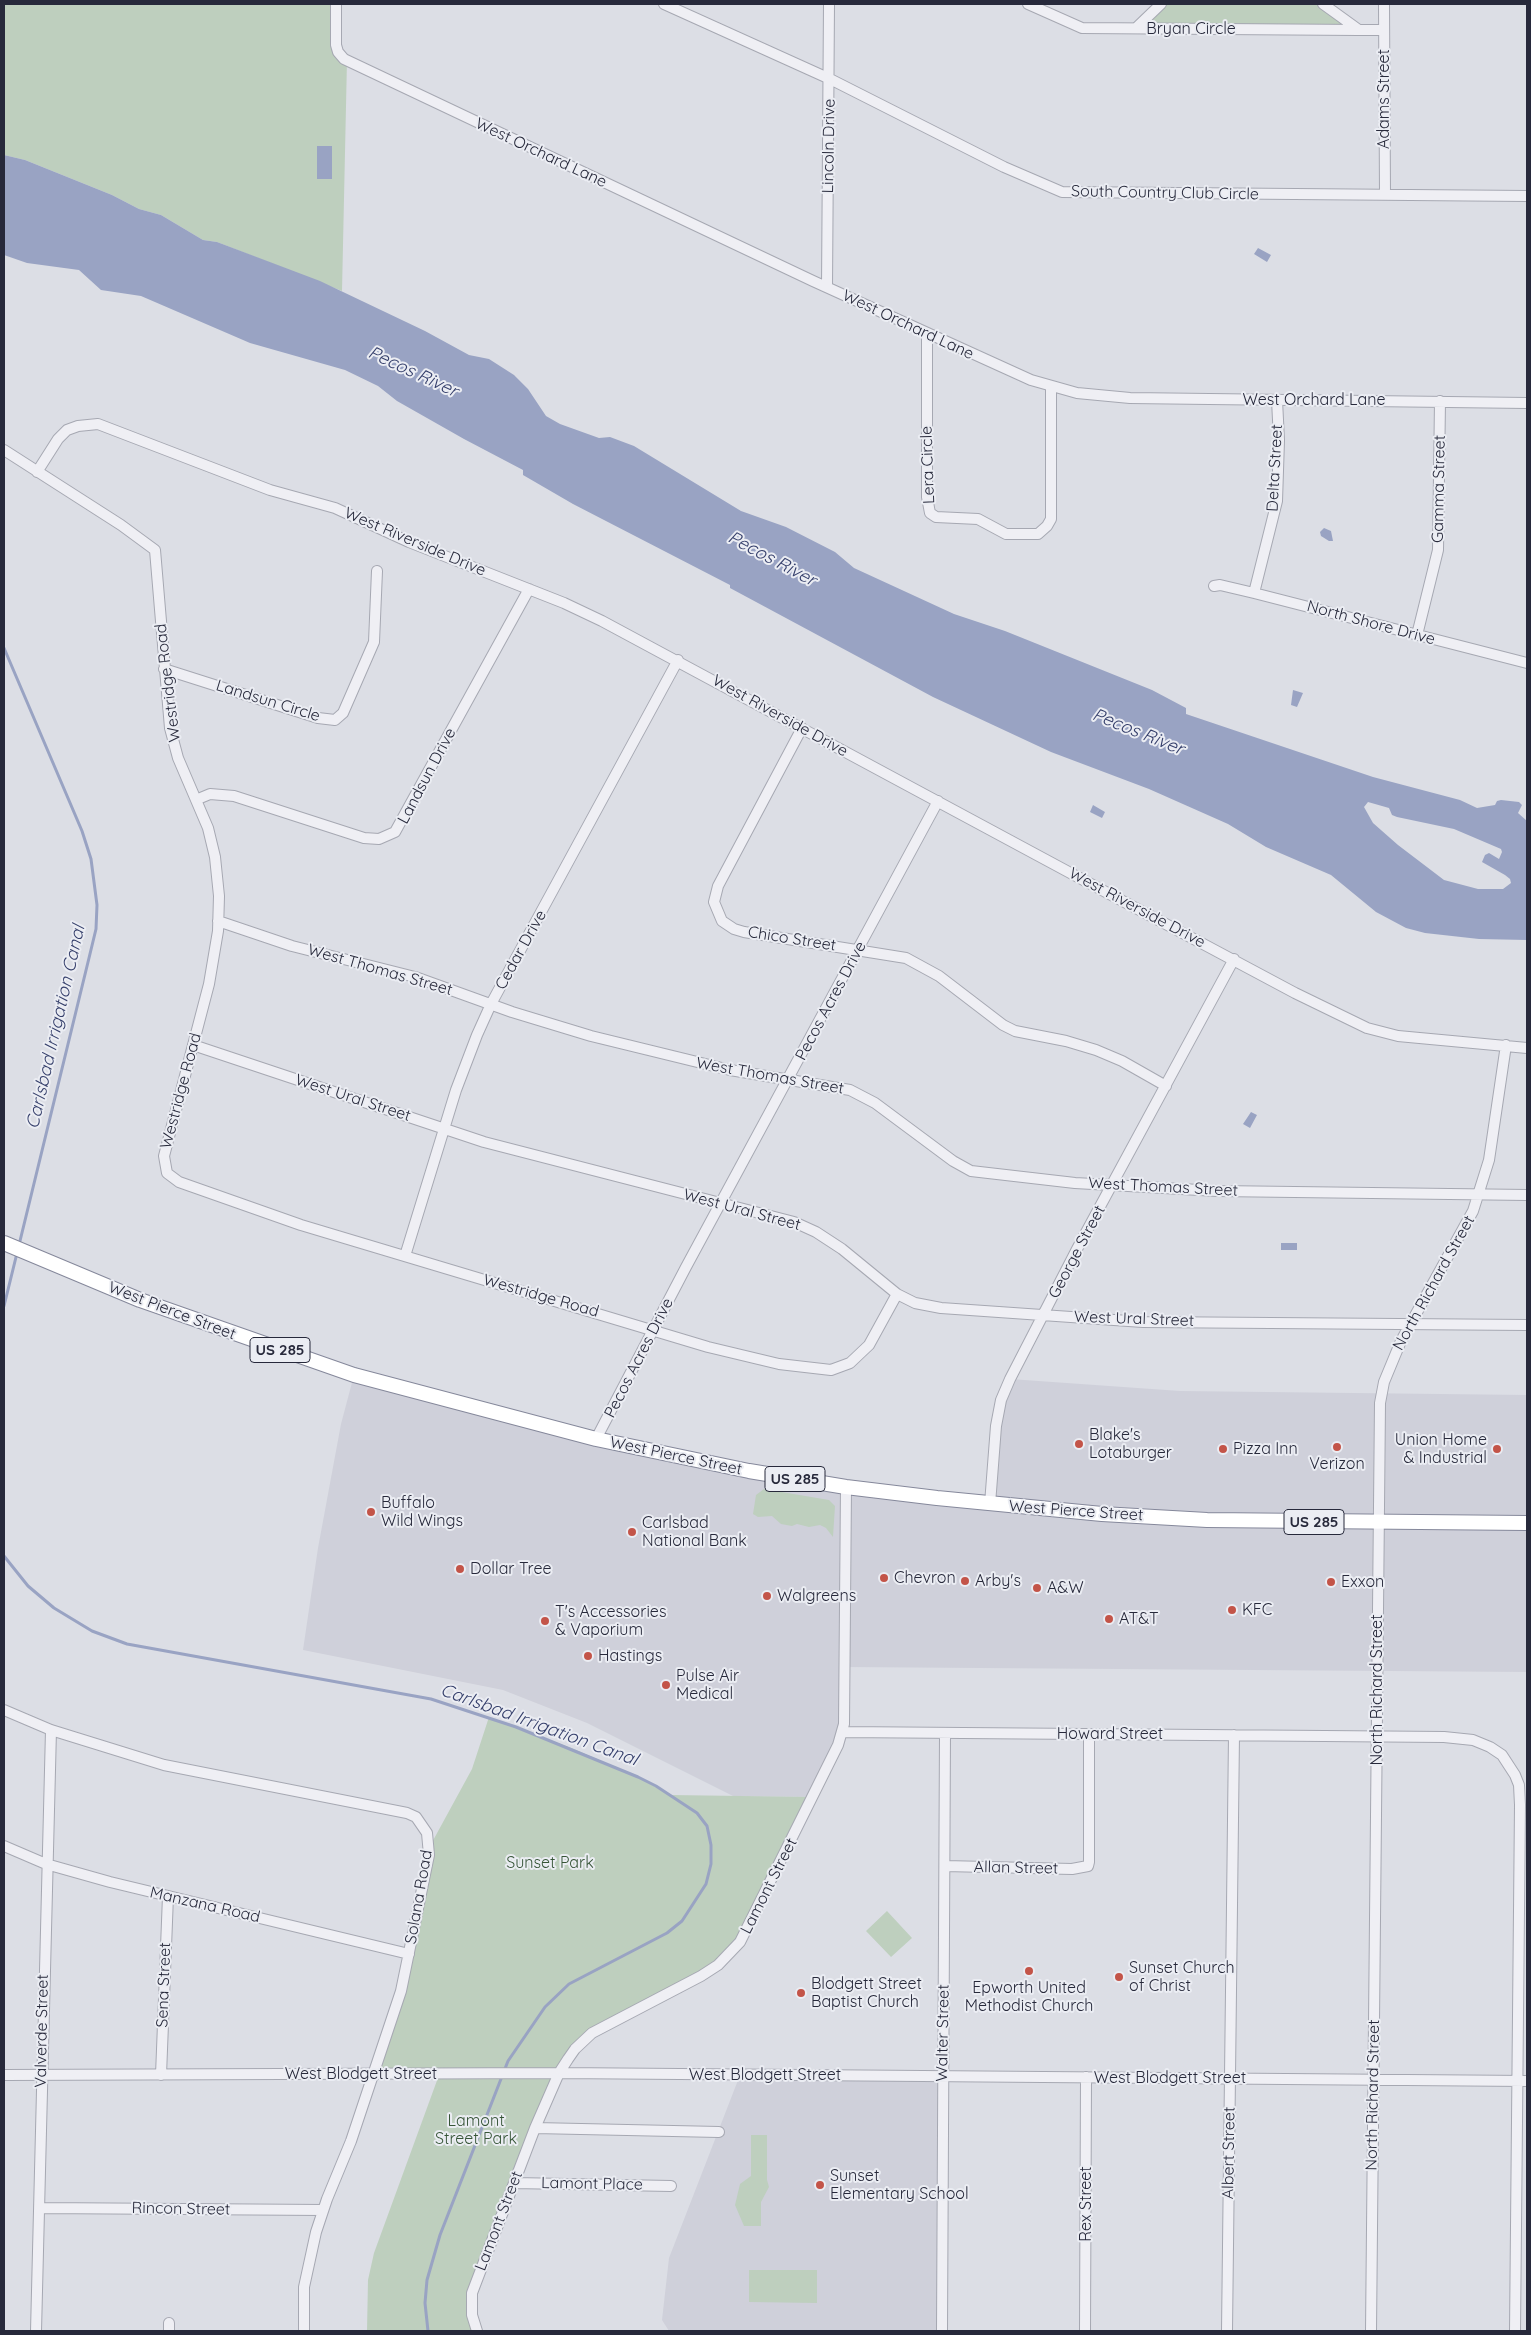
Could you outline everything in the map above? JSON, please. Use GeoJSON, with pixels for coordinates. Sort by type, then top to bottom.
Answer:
{"type":"FeatureCollection","features":[{"type":"Feature","properties":{"kind":"highway","name":"West Pierce Street"},"geometry":{"type":"LineString","coordinates":[[4,1243],[140,1300],[354,1375],[596,1440],[715,1465],[846,1487],[990,1504],[1102,1514],[1198,1520],[1527,1523]]}},
{"type":"Feature","properties":{"kind":"street","name":"West Orchard Lane"},"geometry":{"type":"LineString","coordinates":[[336,4],[338,52],[344,59],[1010,372],[1051,387],[1077,393],[1130,398],[1527,402]]}},
{"type":"Feature","properties":{"kind":"street","name":"South Country Club Circle"},"geometry":{"type":"LineString","coordinates":[[664,4],[830,79],[1004,167],[1062,192],[1527,196]]}},
{"type":"Feature","properties":{"kind":"street","name":"Lincoln Drive"},"geometry":{"type":"LineString","coordinates":[[827,287],[830,79],[829,4]]}},
{"type":"Feature","properties":{"kind":"street","name":"Bryan Circle"},"geometry":{"type":"LineString","coordinates":[[1028,4],[1082,28],[1384,30]]}},
{"type":"Feature","properties":{"kind":"street"},"geometry":{"type":"LineString","coordinates":[[1136,28],[1161,4]]}},
{"type":"Feature","properties":{"kind":"street"},"geometry":{"type":"LineString","coordinates":[[1323,4],[1359,30]]}},
{"type":"Feature","properties":{"kind":"street","name":"Adams Street"},"geometry":{"type":"LineString","coordinates":[[1384,4],[1384,195]]}},
{"type":"Feature","properties":{"kind":"street","name":"Lera Circle"},"geometry":{"type":"LineString","coordinates":[[927,333],[927,497],[930,513],[936,516],[978,519],[1006,534],[1038,534],[1047,526],[1051,519],[1051,387]]}},
{"type":"Feature","properties":{"kind":"street","name":"Delta Street"},"geometry":{"type":"LineString","coordinates":[[1254,593],[1277,501],[1279,440],[1277,400]]}},
{"type":"Feature","properties":{"kind":"street","name":"Gamma Street"},"geometry":{"type":"LineString","coordinates":[[1417,635],[1438,550],[1440,401]]}},
{"type":"Feature","properties":{"kind":"street","name":"West Riverside Drive"},"geometry":{"type":"LineString","coordinates":[[37,472],[58,438],[67,430],[78,426],[98,424],[270,490],[335,508],[409,542],[602,621],[1342,1016],[1384,1033],[1527,1048]]}},
{"type":"Feature","properties":{"kind":"street","name":"Westridge Road"},"geometry":{"type":"LineString","coordinates":[[4,450],[121,525],[155,550],[164,669],[173,743],[198,799],[208,828],[215,857],[219,896],[218,921],[209,984],[164,1156],[167,1173],[179,1182],[235,1203],[404,1256],[742,1356],[817,1369],[838,1369],[852,1362],[869,1345],[898,1294]]}},
{"type":"Feature","properties":{"kind":"street","name":"Landsun Circle"},"geometry":{"type":"LineString","coordinates":[[164,669],[318,718],[335,720],[344,713],[374,642],[377,572]]}},
{"type":"Feature","properties":{"kind":"street","name":"North Shore Drive"},"geometry":{"type":"LineString","coordinates":[[1214,586],[1225,586],[1254,593],[1527,663]]}},
{"type":"Feature","properties":{"kind":"street","name":"Landsun Drive"},"geometry":{"type":"LineString","coordinates":[[198,799],[210,794],[234,796],[364,838],[379,839],[395,832],[529,590]]}},
{"type":"Feature","properties":{"kind":"street","name":"Cedar Drive"},"geometry":{"type":"LineString","coordinates":[[404,1256],[464,1066],[491,1004],[678,660]]}},
{"type":"Feature","properties":{"kind":"street","name":"Chico Street"},"geometry":{"type":"LineString","coordinates":[[802,728],[718,886],[714,896],[714,907],[722,921],[734,929],[897,956],[922,965],[940,976],[996,1020],[1015,1031],[1066,1041],[1096,1050],[1122,1061],[1166,1086]]}},
{"type":"Feature","properties":{"kind":"street","name":"Pecos Acres Drive"},"geometry":{"type":"LineString","coordinates":[[596,1440],[653,1330],[790,1079],[938,801]]}},
{"type":"Feature","properties":{"kind":"street","name":"West Thomas Street"},"geometry":{"type":"LineString","coordinates":[[218,921],[292,946],[415,977],[545,1023],[696,1063],[840,1088],[860,1094],[895,1117],[953,1161],[971,1171],[1113,1186],[1236,1191],[1527,1195]]}},
{"type":"Feature","properties":{"kind":"street","name":"George Street"},"geometry":{"type":"LineString","coordinates":[[990,1504],[996,1426],[1001,1400],[1010,1379],[1234,959]]}},
{"type":"Feature","properties":{"kind":"street","name":"West Ural Street"},"geometry":{"type":"LineString","coordinates":[[193,1045],[503,1147],[807,1227],[842,1249],[898,1294],[915,1303],[940,1308],[1144,1322],[1527,1325]]}},
{"type":"Feature","properties":{"kind":"street","name":"North Richard Street"},"geometry":{"type":"LineString","coordinates":[[1371,2331],[1378,1522],[1381,1394],[1390,1366],[1411,1324],[1474,1211],[1489,1160],[1506,1045]]}},
{"type":"Feature","properties":{"kind":"street","name":"Lamont Street"},"geometry":{"type":"LineString","coordinates":[[477,2331],[472,2316],[472,2293],[535,2128],[559,2074],[575,2049],[592,2033],[701,1976],[718,1965],[740,1942],[812,1801],[843,1732],[846,1487]]}},
{"type":"Feature","properties":{"kind":"street","name":"Solana Road"},"geometry":{"type":"LineString","coordinates":[[4,1710],[51,1730],[164,1765],[291,1789],[416,1817],[427,1833],[430,1846],[409,1954],[396,2006],[351,2141],[323,2210],[306,2269],[303,2311],[304,2331]]}},
{"type":"Feature","properties":{"kind":"street","name":"Valverde Street"},"geometry":{"type":"LineString","coordinates":[[36,2331],[46,1864],[51,1730]]}},
{"type":"Feature","properties":{"kind":"street","name":"Howard Street"},"geometry":{"type":"LineString","coordinates":[[843,1732],[1377,1736],[1473,1740],[1496,1751],[1509,1763],[1516,1775],[1519,1785],[1520,1805],[1522,2081],[1515,2331]]}},
{"type":"Feature","properties":{"kind":"street","name":"Walter Street"},"geometry":{"type":"LineString","coordinates":[[942,2331],[945,1734]]}},
{"type":"Feature","properties":{"kind":"street","name":"Allan Street"},"geometry":{"type":"LineString","coordinates":[[945,1866],[1072,1869],[1088,1866],[1089,1734]]}},
{"type":"Feature","properties":{"kind":"street","name":"Albert Street"},"geometry":{"type":"LineString","coordinates":[[1227,2331],[1234,1735]]}},
{"type":"Feature","properties":{"kind":"street","name":"Manzana Road"},"geometry":{"type":"LineString","coordinates":[[4,1846],[46,1864],[168,1896],[409,1954]]}},
{"type":"Feature","properties":{"kind":"street","name":"Sena Street"},"geometry":{"type":"LineString","coordinates":[[160,2075],[168,1896]]}},
{"type":"Feature","properties":{"kind":"street","name":"West Blodgett Street"},"geometry":{"type":"LineString","coordinates":[[4,2075],[559,2074],[1522,2081]]}},
{"type":"Feature","properties":{"kind":"street","name":"Rex Street"},"geometry":{"type":"LineString","coordinates":[[1085,2331],[1086,2077]]}},
{"type":"Feature","properties":{"kind":"street"},"geometry":{"type":"LineString","coordinates":[[535,2128],[719,2132]]}},
{"type":"Feature","properties":{"kind":"street","name":"Lamont Place"},"geometry":{"type":"LineString","coordinates":[[514,2183],[671,2186]]}},
{"type":"Feature","properties":{"kind":"street","name":"Rincon Street"},"geometry":{"type":"LineString","coordinates":[[40,2208],[323,2210]]}},
{"type":"Feature","properties":{"kind":"shaded area"},"geometry":{"type":"Polygon","coordinates":[[[354,1375],[596,1439],[990,1504],[994,1448],[1010,1379],[1180,1391],[1527,1395],[1527,1672],[844,1667],[844,1724],[814,1797],[733,1796],[587,1723],[503,1690],[303,1650],[318,1548],[341,1424],[354,1375]]]}},
{"type":"Feature","properties":{"kind":"shaded area","name":"Sunset Elementary School"},"geometry":{"type":"Polygon","coordinates":[[[740,2075],[943,2077],[942,2331],[669,2331],[662,2320],[669,2258],[740,2075]]]}},
{"type":"Feature","properties":{"kind":"green space"},"geometry":{"type":"Polygon","coordinates":[[[4,4],[336,4],[336,45],[347,60],[342,291],[217,242],[203,240],[161,215],[139,209],[112,195],[25,160],[4,155],[4,4]]]}},
{"type":"Feature","properties":{"kind":"green space"},"geometry":{"type":"Polygon","coordinates":[[[1161,4],[1323,4],[1359,30],[1136,28],[1161,4]]]}},
{"type":"Feature","properties":{"kind":"green space"},"geometry":{"type":"Polygon","coordinates":[[[764,1489],[829,1500],[835,1506],[833,1537],[826,1528],[820,1525],[809,1527],[797,1524],[792,1526],[781,1524],[772,1516],[758,1517],[753,1514],[756,1495],[764,1489]]]}},
{"type":"Feature","properties":{"kind":"green space"},"geometry":{"type":"Polygon","coordinates":[[[489,1717],[574,1749],[638,1777],[670,1795],[814,1797],[749,1927],[718,1965],[609,2023],[568,2059],[475,2284],[477,2331],[367,2331],[368,2280],[374,2253],[439,2075],[372,2074],[396,2007],[430,1846],[472,1769],[489,1717]]]}},
{"type":"Feature","properties":{"kind":"green space"},"geometry":{"type":"Polygon","coordinates":[[[887,1911],[912,1938],[891,1957],[866,1931],[887,1911]]]}},
{"type":"Feature","properties":{"kind":"green space"},"geometry":{"type":"Polygon","coordinates":[[[751,2135],[767,2135],[767,2180],[769,2187],[761,2202],[761,2226],[744,2226],[735,2205],[740,2184],[751,2176],[751,2135]]]}},
{"type":"Feature","properties":{"kind":"green space"},"geometry":{"type":"Polygon","coordinates":[[[749,2270],[817,2270],[817,2303],[749,2302],[749,2270]]]}},
{"type":"Feature","properties":{"kind":"water"},"geometry":{"type":"Polygon","coordinates":[[[317,146],[332,146],[332,179],[317,179],[317,146]]]}},
{"type":"Feature","properties":{"kind":"water","name":"Pecos River"},"geometry":{"type":"Polygon","coordinates":[[[4,155],[25,160],[112,195],[139,209],[161,215],[203,240],[217,242],[320,281],[425,331],[469,355],[489,359],[514,375],[528,389],[546,416],[560,424],[599,438],[610,437],[634,446],[741,511],[786,527],[835,552],[854,568],[954,614],[1005,631],[1152,690],[1186,708],[1186,714],[1373,777],[1460,800],[1477,808],[1495,805],[1497,801],[1501,800],[1519,802],[1522,805],[1518,813],[1527,821],[1527,940],[1479,939],[1425,933],[1406,928],[1376,912],[1331,875],[1266,847],[1228,824],[1149,789],[1051,752],[933,697],[730,588],[730,585],[573,504],[523,475],[523,470],[397,401],[378,386],[345,370],[250,343],[141,296],[101,290],[79,270],[27,263],[4,255],[4,155]],[[1368,802],[1364,807],[1373,823],[1398,845],[1444,880],[1478,889],[1503,889],[1511,883],[1510,879],[1505,875],[1482,862],[1485,855],[1489,853],[1499,859],[1502,852],[1501,849],[1454,829],[1397,817],[1392,815],[1389,808],[1368,802]]]}},
{"type":"Feature","properties":{"kind":"water"},"geometry":{"type":"Polygon","coordinates":[[[1258,248],[1271,255],[1267,262],[1254,254],[1258,248]]]}},
{"type":"Feature","properties":{"kind":"water"},"geometry":{"type":"Polygon","coordinates":[[[1324,528],[1331,531],[1333,541],[1329,541],[1321,536],[1320,532],[1324,528]]]}},
{"type":"Feature","properties":{"kind":"water"},"geometry":{"type":"Polygon","coordinates":[[[1293,690],[1303,693],[1297,707],[1291,705],[1293,690]]]}},
{"type":"Feature","properties":{"kind":"water"},"geometry":{"type":"Polygon","coordinates":[[[1093,805],[1105,812],[1102,818],[1090,812],[1093,805]]]}},
{"type":"Feature","properties":{"kind":"water"},"geometry":{"type":"Polygon","coordinates":[[[1251,1112],[1257,1115],[1250,1128],[1243,1124],[1251,1112]]]}},
{"type":"Feature","properties":{"kind":"water"},"geometry":{"type":"Polygon","coordinates":[[[1281,1243],[1297,1243],[1297,1250],[1281,1250],[1281,1243]]]}},
{"type":"Feature","properties":{"kind":"waterway","name":"Carlsbad Irrigation Canal"},"geometry":{"type":"LineString","coordinates":[[4,648],[82,831],[91,859],[97,905],[96,929],[19,1245]]}},
{"type":"Feature","properties":{"kind":"waterway","name":"Carlsbad Irrigation Canal"},"geometry":{"type":"LineString","coordinates":[[4,1306],[17,1253]]}},
{"type":"Feature","properties":{"kind":"waterway","name":"Carlsbad Irrigation Canal"},"geometry":{"type":"LineString","coordinates":[[4,1556],[28,1586],[54,1608],[92,1631],[127,1644],[431,1699],[516,1727],[638,1777],[656,1786],[697,1813],[707,1826],[711,1845],[711,1864],[706,1884],[682,1921],[667,1933],[569,1984],[545,2007],[508,2061],[440,2235],[427,2280],[425,2303],[428,2331]]}},
{"type":"Feature","properties":{"kind":"place","name":"Blake's Lotaburger"},"geometry":{"type":"Point","coordinates":[1079,1444]}},
{"type":"Feature","properties":{"kind":"place","name":"Verizon"},"geometry":{"type":"Point","coordinates":[1337,1447]}},
{"type":"Feature","properties":{"kind":"place","name":"Pizza Inn"},"geometry":{"type":"Point","coordinates":[1223,1449]}},
{"type":"Feature","properties":{"kind":"place","name":"Union Home & Industrial"},"geometry":{"type":"Point","coordinates":[1497,1449]}},
{"type":"Feature","properties":{"kind":"place","name":"Buffalo Wild Wings"},"geometry":{"type":"Point","coordinates":[371,1512]}},
{"type":"Feature","properties":{"kind":"place","name":"Carlsbad National Bank"},"geometry":{"type":"Point","coordinates":[632,1532]}},
{"type":"Feature","properties":{"kind":"place","name":"Dollar Tree"},"geometry":{"type":"Point","coordinates":[460,1569]}},
{"type":"Feature","properties":{"kind":"place","name":"Chevron"},"geometry":{"type":"Point","coordinates":[884,1578]}},
{"type":"Feature","properties":{"kind":"place","name":"Arby's"},"geometry":{"type":"Point","coordinates":[965,1581]}},
{"type":"Feature","properties":{"kind":"place","name":"Exxon"},"geometry":{"type":"Point","coordinates":[1331,1582]}},
{"type":"Feature","properties":{"kind":"place","name":"A&W"},"geometry":{"type":"Point","coordinates":[1037,1588]}},
{"type":"Feature","properties":{"kind":"place","name":"Walgreens"},"geometry":{"type":"Point","coordinates":[767,1596]}},
{"type":"Feature","properties":{"kind":"place","name":"KFC"},"geometry":{"type":"Point","coordinates":[1232,1610]}},
{"type":"Feature","properties":{"kind":"place","name":"AT&T"},"geometry":{"type":"Point","coordinates":[1109,1619]}},
{"type":"Feature","properties":{"kind":"place","name":"T's Accessories & Vaporium"},"geometry":{"type":"Point","coordinates":[545,1621]}},
{"type":"Feature","properties":{"kind":"place","name":"Hastings"},"geometry":{"type":"Point","coordinates":[588,1656]}},
{"type":"Feature","properties":{"kind":"place","name":"Pulse Air Medical"},"geometry":{"type":"Point","coordinates":[666,1685]}},
{"type":"Feature","properties":{"kind":"place","name":"Epworth United Methodist Church"},"geometry":{"type":"Point","coordinates":[1029,1971]}},
{"type":"Feature","properties":{"kind":"place","name":"Sunset Church of Christ"},"geometry":{"type":"Point","coordinates":[1119,1977]}},
{"type":"Feature","properties":{"kind":"place","name":"Blodgett Street Baptist Church"},"geometry":{"type":"Point","coordinates":[801,1993]}},
{"type":"Feature","properties":{"kind":"place","name":"Sunset Elementary School"},"geometry":{"type":"Point","coordinates":[820,2185]}},
{"type":"Feature","properties":{"kind":"park label","name":"Sunset Park"},"geometry":{"type":"Point","coordinates":[550,1863]}},
{"type":"Feature","properties":{"kind":"park label","name":"Lamont Street Park"},"geometry":{"type":"Point","coordinates":[476,2130]}}]}
